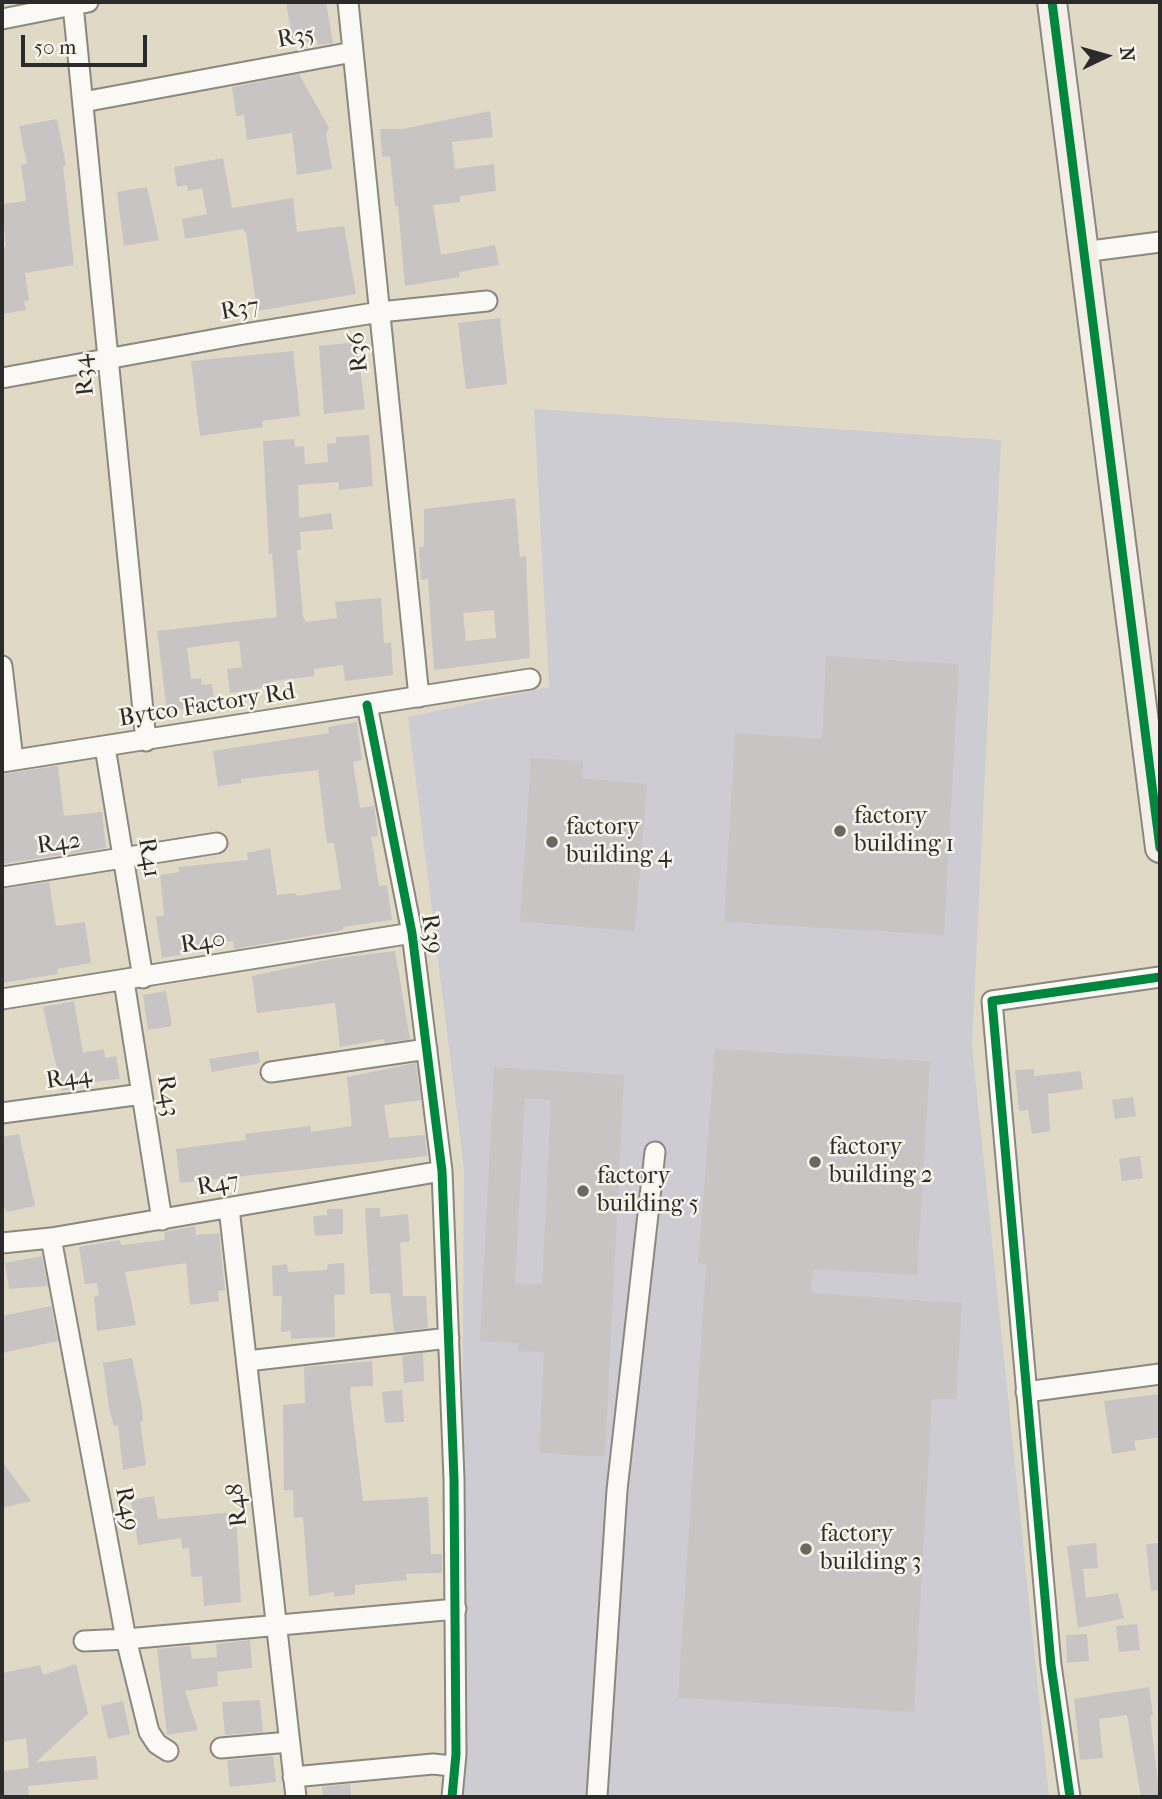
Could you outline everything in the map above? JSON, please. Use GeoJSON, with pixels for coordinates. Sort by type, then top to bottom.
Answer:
{"type":"FeatureCollection","features":[{"type":"Feature","properties":{"kind":"street","name":"R36"},"geometry":{"type":"LineString","coordinates":[[348,2],[419,697]]}},
{"type":"Feature","properties":{"kind":"street"},"geometry":{"type":"LineString","coordinates":[[1052,2],[1083,252],[1155,769],[1160,848]]}},
{"type":"Feature","properties":{"kind":"street"},"geometry":{"type":"LineString","coordinates":[[2,19],[80,3]]}},
{"type":"Feature","properties":{"kind":"street","name":"R34"},"geometry":{"type":"LineString","coordinates":[[80,3],[83,102],[146,741]]}},
{"type":"Feature","properties":{"kind":"street","name":"R35"},"geometry":{"type":"LineString","coordinates":[[83,102],[353,52]]}},
{"type":"Feature","properties":{"kind":"street"},"geometry":{"type":"LineString","coordinates":[[1083,252],[1160,242]]}},
{"type":"Feature","properties":{"kind":"street","name":"R37"},"geometry":{"type":"LineString","coordinates":[[2,378],[380,312],[487,301]]}},
{"type":"Feature","properties":{"kind":"street"},"geometry":{"type":"LineString","coordinates":[[2,666],[8,761]]}},
{"type":"Feature","properties":{"kind":"street","name":"Bytco Factory Rd"},"geometry":{"type":"LineString","coordinates":[[8,761],[530,679]]}},
{"type":"Feature","properties":{"kind":"street","name":"R39"},"geometry":{"type":"LineString","coordinates":[[368,705],[412,933],[442,1171],[456,1609],[456,1754],[452,1766],[452,1797]]}},
{"type":"Feature","properties":{"kind":"street","name":"R41"},"geometry":{"type":"LineString","coordinates":[[105,747],[123,859],[134,979]]}},
{"type":"Feature","properties":{"kind":"street","name":"R42"},"geometry":{"type":"LineString","coordinates":[[2,877],[217,843]]}},
{"type":"Feature","properties":{"kind":"street","name":"R40"},"geometry":{"type":"LineString","coordinates":[[2,999],[412,933]]}},
{"type":"Feature","properties":{"kind":"street"},"geometry":{"type":"LineString","coordinates":[[1070,1797],[1051,1665],[992,1001],[1160,977]]}},
{"type":"Feature","properties":{"kind":"street","name":"R43"},"geometry":{"type":"LineString","coordinates":[[134,979],[142,1094],[162,1220]]}},
{"type":"Feature","properties":{"kind":"street"},"geometry":{"type":"LineString","coordinates":[[271,1072],[427,1049]]}},
{"type":"Feature","properties":{"kind":"street","name":"R44"},"geometry":{"type":"LineString","coordinates":[[2,1113],[142,1094]]}},
{"type":"Feature","properties":{"kind":"street"},"geometry":{"type":"LineString","coordinates":[[597,1797],[617,1490],[655,1152]]}},
{"type":"Feature","properties":{"kind":"street","name":"R47"},"geometry":{"type":"LineString","coordinates":[[2,1243],[162,1220],[442,1171]]}},
{"type":"Feature","properties":{"kind":"street","name":"R48"},"geometry":{"type":"LineString","coordinates":[[229,1208],[296,1797]]}},
{"type":"Feature","properties":{"kind":"street","name":"R49"},"geometry":{"type":"LineString","coordinates":[[51,1238],[125,1639],[149,1732],[157,1744],[168,1751]]}},
{"type":"Feature","properties":{"kind":"street"},"geometry":{"type":"LineString","coordinates":[[247,1361],[449,1338]]}},
{"type":"Feature","properties":{"kind":"street"},"geometry":{"type":"LineString","coordinates":[[1026,1392],[1160,1374]]}},
{"type":"Feature","properties":{"kind":"street"},"geometry":{"type":"LineString","coordinates":[[84,1640],[125,1639],[456,1609]]}},
{"type":"Feature","properties":{"kind":"street"},"geometry":{"type":"LineString","coordinates":[[221,1748],[289,1742]]}},
{"type":"Feature","properties":{"kind":"street"},"geometry":{"type":"LineString","coordinates":[[293,1777],[433,1763],[452,1766]]}},
{"type":"Feature","properties":{"kind":"shaded area"},"geometry":{"type":"Polygon","coordinates":[[[534,409],[1001,440],[972,1046],[1049,1797],[460,1797],[464,1169],[408,717],[549,687],[534,409]]]}},
{"type":"Feature","properties":{"kind":"building"},"geometry":{"type":"Polygon","coordinates":[[[286,2],[326,2],[333,43],[318,45],[317,40],[293,44],[286,2]]]}},
{"type":"Feature","properties":{"kind":"building"},"geometry":{"type":"Polygon","coordinates":[[[299,74],[329,128],[326,134],[332,169],[297,175],[292,133],[247,140],[244,115],[236,116],[232,87],[299,74]]]}},
{"type":"Feature","properties":{"kind":"building"},"geometry":{"type":"Polygon","coordinates":[[[490,111],[493,137],[452,142],[455,169],[494,164],[496,191],[460,196],[460,202],[433,205],[441,255],[495,245],[499,265],[459,272],[460,277],[405,286],[398,206],[395,206],[390,156],[382,157],[380,129],[402,129],[490,111]]]}},
{"type":"Feature","properties":{"kind":"building"},"geometry":{"type":"Polygon","coordinates":[[[57,119],[66,166],[63,166],[74,265],[25,273],[29,300],[24,301],[26,310],[2,314],[2,248],[6,247],[2,204],[26,201],[21,165],[27,164],[19,126],[57,119]]]}},
{"type":"Feature","properties":{"kind":"building"},"geometry":{"type":"Polygon","coordinates":[[[223,158],[232,208],[293,198],[297,232],[344,226],[356,294],[257,311],[246,232],[243,229],[185,239],[182,219],[207,214],[202,188],[188,191],[187,185],[177,187],[174,167],[223,158]]]}},
{"type":"Feature","properties":{"kind":"building"},"geometry":{"type":"Polygon","coordinates":[[[147,187],[159,240],[124,246],[117,192],[147,187]]]}},
{"type":"Feature","properties":{"kind":"building"},"geometry":{"type":"Polygon","coordinates":[[[500,318],[507,384],[466,389],[458,323],[500,318]]]}},
{"type":"Feature","properties":{"kind":"building"},"geometry":{"type":"Polygon","coordinates":[[[357,342],[365,409],[324,414],[319,346],[357,342]]]}},
{"type":"Feature","properties":{"kind":"building"},"geometry":{"type":"Polygon","coordinates":[[[293,351],[300,416],[262,421],[263,427],[200,436],[191,361],[293,351]]]}},
{"type":"Feature","properties":{"kind":"building"},"geometry":{"type":"Polygon","coordinates":[[[369,435],[373,486],[339,490],[339,482],[298,485],[299,518],[331,513],[333,529],[300,532],[301,550],[297,550],[303,616],[306,622],[337,618],[335,602],[381,598],[384,643],[391,642],[393,675],[345,681],[343,665],[314,669],[314,676],[273,681],[274,686],[230,693],[227,669],[242,667],[239,641],[199,646],[187,648],[191,679],[201,678],[202,685],[212,684],[215,705],[167,711],[157,631],[277,617],[272,553],[269,554],[263,441],[294,439],[295,447],[304,446],[305,464],[328,462],[327,444],[336,443],[336,437],[369,435]]]}},
{"type":"Feature","properties":{"kind":"building"},"geometry":{"type":"Polygon","coordinates":[[[515,498],[520,557],[526,556],[530,658],[434,670],[428,579],[421,580],[419,547],[424,547],[424,509],[515,498]],[[494,610],[463,613],[466,641],[496,638],[494,610]]]}},
{"type":"Feature","properties":{"kind":"building","name":"factory building 1"},"geometry":{"type":"Polygon","coordinates":[[[826,656],[959,664],[944,935],[724,922],[735,733],[822,739],[826,656]]]}},
{"type":"Feature","properties":{"kind":"building"},"geometry":{"type":"Polygon","coordinates":[[[357,722],[362,760],[353,762],[360,808],[374,806],[378,836],[371,837],[379,886],[387,885],[392,920],[234,949],[233,941],[189,946],[190,953],[162,958],[156,917],[164,915],[160,875],[179,872],[178,867],[248,860],[247,853],[270,848],[277,895],[296,893],[297,896],[341,889],[334,843],[327,843],[318,770],[241,779],[242,783],[218,786],[213,751],[329,733],[328,727],[357,722]]]}},
{"type":"Feature","properties":{"kind":"building"},"geometry":{"type":"Polygon","coordinates":[[[531,758],[583,761],[582,778],[647,784],[635,931],[520,922],[531,758]]]}},
{"type":"Feature","properties":{"kind":"building"},"geometry":{"type":"Polygon","coordinates":[[[58,766],[64,816],[102,812],[106,848],[2,864],[2,774],[58,766]]]}},
{"type":"Feature","properties":{"kind":"building"},"geometry":{"type":"Polygon","coordinates":[[[49,882],[56,926],[85,922],[91,963],[57,969],[58,974],[2,983],[2,889],[49,882]]]}},
{"type":"Feature","properties":{"kind":"building"},"geometry":{"type":"Polygon","coordinates":[[[395,951],[410,1039],[385,1043],[384,1039],[340,1047],[335,1003],[257,1013],[252,976],[331,959],[395,951]]]}},
{"type":"Feature","properties":{"kind":"building"},"geometry":{"type":"Polygon","coordinates":[[[166,991],[172,1026],[148,1030],[143,995],[166,991]]]}},
{"type":"Feature","properties":{"kind":"building"},"geometry":{"type":"Polygon","coordinates":[[[74,1001],[83,1053],[104,1049],[105,1058],[116,1056],[120,1079],[91,1082],[91,1085],[62,1091],[43,1007],[74,1001]]]}},
{"type":"Feature","properties":{"kind":"building","name":"factory building 3"},"geometry":{"type":"Polygon","coordinates":[[[715,1049],[930,1061],[917,1275],[813,1269],[811,1293],[962,1303],[956,1399],[932,1399],[914,1712],[678,1698],[706,1264],[698,1263],[715,1049]]]}},
{"type":"Feature","properties":{"kind":"building"},"geometry":{"type":"Polygon","coordinates":[[[258,1051],[260,1063],[212,1072],[209,1059],[258,1051]]]}},
{"type":"Feature","properties":{"kind":"building"},"geometry":{"type":"Polygon","coordinates":[[[416,1063],[421,1100],[384,1105],[389,1138],[425,1135],[427,1156],[180,1183],[176,1149],[246,1140],[245,1134],[310,1126],[311,1132],[352,1126],[347,1077],[416,1063]]]}},
{"type":"Feature","properties":{"kind":"building","name":"factory building 5"},"geometry":{"type":"Polygon","coordinates":[[[494,1067],[624,1075],[605,1457],[539,1453],[544,1352],[518,1351],[519,1343],[480,1341],[494,1067]],[[525,1099],[515,1283],[542,1284],[551,1100],[525,1099]]]}},
{"type":"Feature","properties":{"kind":"building"},"geometry":{"type":"Polygon","coordinates":[[[1034,1069],[1034,1076],[1081,1071],[1083,1089],[1048,1094],[1050,1131],[1032,1134],[1028,1110],[1019,1111],[1015,1070],[1034,1069]]]}},
{"type":"Feature","properties":{"kind":"building"},"geometry":{"type":"Polygon","coordinates":[[[1133,1097],[1136,1116],[1115,1119],[1112,1100],[1133,1097]]]}},
{"type":"Feature","properties":{"kind":"building"},"geometry":{"type":"Polygon","coordinates":[[[19,1134],[35,1206],[7,1212],[2,1204],[2,1137],[19,1134]]]}},
{"type":"Feature","properties":{"kind":"building"},"geometry":{"type":"Polygon","coordinates":[[[1140,1156],[1143,1178],[1122,1181],[1119,1159],[1140,1156]]]}},
{"type":"Feature","properties":{"kind":"building"},"geometry":{"type":"Polygon","coordinates":[[[365,1208],[380,1208],[380,1217],[408,1214],[410,1241],[400,1243],[403,1296],[426,1296],[428,1328],[394,1332],[390,1293],[370,1294],[365,1208]]]}},
{"type":"Feature","properties":{"kind":"building"},"geometry":{"type":"Polygon","coordinates":[[[327,1209],[343,1209],[343,1234],[315,1236],[313,1216],[327,1215],[327,1209]]]}},
{"type":"Feature","properties":{"kind":"building"},"geometry":{"type":"Polygon","coordinates":[[[195,1226],[196,1235],[219,1233],[225,1290],[218,1291],[219,1301],[190,1305],[186,1263],[125,1272],[136,1325],[97,1331],[94,1297],[99,1295],[97,1283],[85,1284],[79,1247],[120,1240],[121,1245],[165,1240],[164,1232],[195,1226]]]}},
{"type":"Feature","properties":{"kind":"building"},"geometry":{"type":"Polygon","coordinates":[[[42,1256],[48,1286],[9,1289],[5,1263],[42,1256]]]}},
{"type":"Feature","properties":{"kind":"building"},"geometry":{"type":"Polygon","coordinates":[[[344,1263],[345,1294],[334,1295],[335,1337],[291,1339],[291,1331],[281,1332],[282,1296],[273,1296],[272,1266],[287,1264],[288,1272],[327,1270],[328,1264],[344,1263]]]}},
{"type":"Feature","properties":{"kind":"building"},"geometry":{"type":"Polygon","coordinates":[[[51,1306],[58,1341],[2,1353],[2,1316],[51,1306]]]}},
{"type":"Feature","properties":{"kind":"building"},"geometry":{"type":"Polygon","coordinates":[[[423,1353],[424,1381],[404,1383],[402,1356],[423,1353]]]}},
{"type":"Feature","properties":{"kind":"building"},"geometry":{"type":"Polygon","coordinates":[[[132,1358],[142,1408],[143,1421],[140,1421],[146,1465],[123,1470],[118,1425],[114,1426],[109,1408],[103,1363],[132,1358]]]}},
{"type":"Feature","properties":{"kind":"building"},"geometry":{"type":"Polygon","coordinates":[[[372,1361],[373,1386],[351,1387],[350,1393],[363,1501],[428,1497],[431,1554],[442,1554],[442,1573],[406,1574],[407,1580],[355,1585],[355,1594],[334,1597],[334,1592],[309,1596],[303,1517],[294,1518],[293,1490],[284,1490],[283,1405],[305,1403],[304,1367],[372,1361]]]}},
{"type":"Feature","properties":{"kind":"building"},"geometry":{"type":"Polygon","coordinates":[[[402,1390],[404,1422],[385,1423],[382,1392],[402,1390]]]}},
{"type":"Feature","properties":{"kind":"building"},"geometry":{"type":"Polygon","coordinates":[[[1160,1394],[1160,1437],[1134,1441],[1136,1450],[1112,1454],[1104,1401],[1160,1394]]]}},
{"type":"Feature","properties":{"kind":"building"},"geometry":{"type":"Polygon","coordinates":[[[2,1461],[31,1501],[2,1508],[2,1461]]]}},
{"type":"Feature","properties":{"kind":"building"},"geometry":{"type":"Polygon","coordinates":[[[154,1496],[158,1519],[236,1512],[241,1602],[204,1606],[202,1576],[191,1577],[189,1548],[182,1549],[181,1538],[138,1545],[131,1500],[154,1496]]]}},
{"type":"Feature","properties":{"kind":"building"},"geometry":{"type":"Polygon","coordinates":[[[1096,1543],[1098,1568],[1083,1569],[1086,1598],[1118,1593],[1124,1618],[1078,1628],[1067,1546],[1096,1543]]]}},
{"type":"Feature","properties":{"kind":"building"},"geometry":{"type":"Polygon","coordinates":[[[1160,1543],[1160,1590],[1151,1591],[1146,1544],[1160,1543]]]}},
{"type":"Feature","properties":{"kind":"building"},"geometry":{"type":"Polygon","coordinates":[[[1137,1624],[1140,1650],[1119,1652],[1116,1626],[1137,1624]]]}},
{"type":"Feature","properties":{"kind":"building"},"geometry":{"type":"Polygon","coordinates":[[[1087,1634],[1089,1661],[1067,1663],[1066,1635],[1087,1634]]]}},
{"type":"Feature","properties":{"kind":"building"},"geometry":{"type":"Polygon","coordinates":[[[250,1640],[252,1668],[217,1672],[218,1686],[185,1691],[198,1730],[167,1735],[157,1649],[190,1646],[192,1659],[217,1657],[216,1644],[250,1640]]]}},
{"type":"Feature","properties":{"kind":"building"},"geometry":{"type":"Polygon","coordinates":[[[76,1664],[88,1714],[36,1762],[96,1756],[98,1779],[28,1786],[29,1797],[2,1797],[2,1771],[29,1768],[26,1738],[2,1742],[2,1673],[40,1665],[43,1675],[76,1664]]]}},
{"type":"Feature","properties":{"kind":"building"},"geometry":{"type":"Polygon","coordinates":[[[1149,1687],[1160,1797],[1141,1797],[1127,1715],[1099,1719],[1103,1758],[1080,1760],[1074,1699],[1149,1687]]]}},
{"type":"Feature","properties":{"kind":"building"},"geometry":{"type":"Polygon","coordinates":[[[260,1700],[263,1732],[225,1735],[222,1702],[260,1700]]]}},
{"type":"Feature","properties":{"kind":"building"},"geometry":{"type":"Polygon","coordinates":[[[123,1701],[130,1734],[108,1739],[101,1706],[123,1701]]]}},
{"type":"Feature","properties":{"kind":"building"},"geometry":{"type":"Polygon","coordinates":[[[273,1756],[276,1782],[230,1787],[227,1760],[273,1756]]]}},
{"type":"Feature","properties":{"kind":"building"},"geometry":{"type":"Polygon","coordinates":[[[350,1784],[351,1797],[323,1797],[322,1787],[350,1784]]]}},
{"type":"Feature","properties":{"kind":"cycle path"},"geometry":{"type":"LineString","coordinates":[[1052,2],[1160,848]]}},
{"type":"Feature","properties":{"kind":"cycle path"},"geometry":{"type":"LineString","coordinates":[[367,705],[412,933],[442,1171],[454,1479],[456,1754],[452,1797]]}},
{"type":"Feature","properties":{"kind":"cycle path"},"geometry":{"type":"LineString","coordinates":[[1070,1797],[1051,1665],[992,1001],[1160,977]]}},
{"type":"Feature","properties":{"kind":"place","name":"factory building 1"},"geometry":{"type":"Point","coordinates":[840,831]}},
{"type":"Feature","properties":{"kind":"place","name":"factory building 4"},"geometry":{"type":"Point","coordinates":[552,842]}},
{"type":"Feature","properties":{"kind":"place","name":"factory building 2"},"geometry":{"type":"Point","coordinates":[815,1162]}},
{"type":"Feature","properties":{"kind":"place","name":"factory building 5"},"geometry":{"type":"Point","coordinates":[583,1191]}},
{"type":"Feature","properties":{"kind":"place","name":"factory building 3"},"geometry":{"type":"Point","coordinates":[806,1549]}}]}
